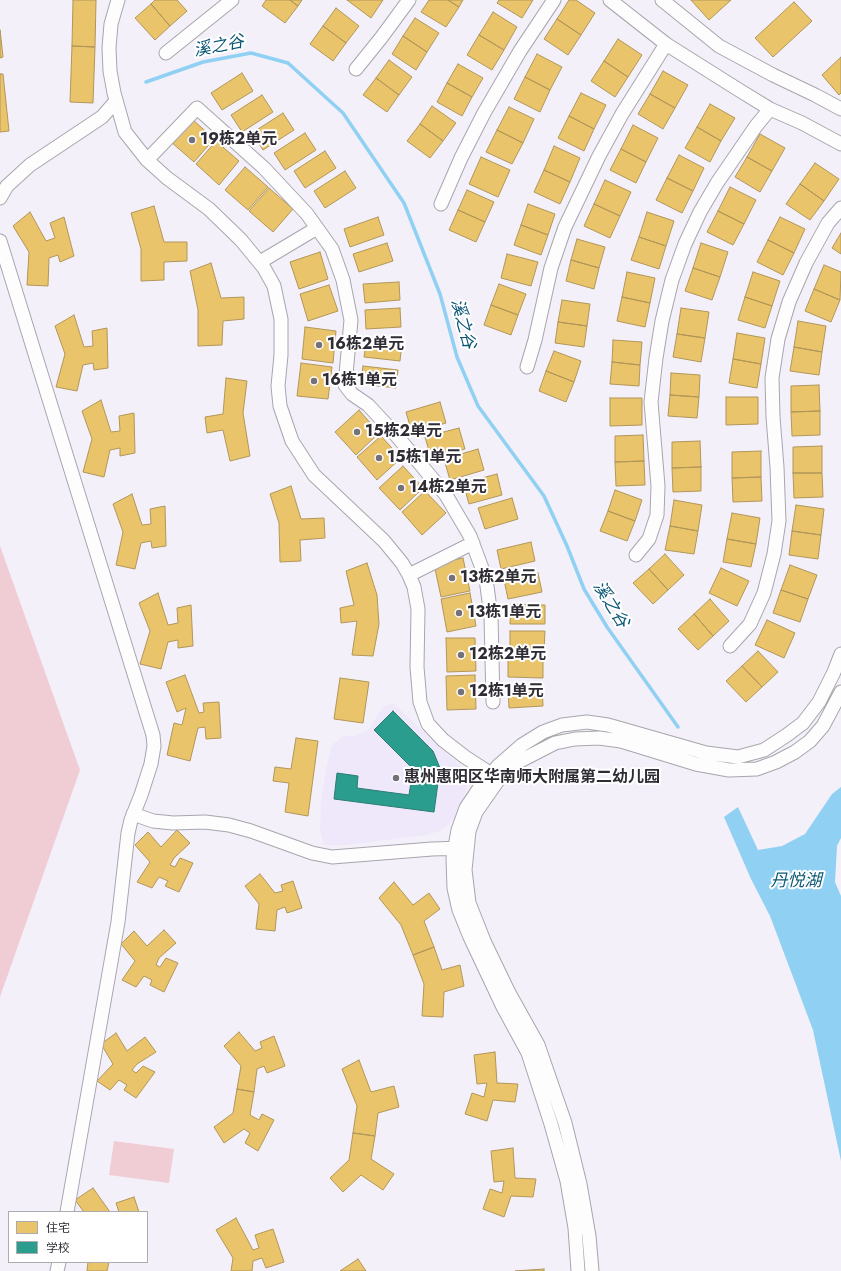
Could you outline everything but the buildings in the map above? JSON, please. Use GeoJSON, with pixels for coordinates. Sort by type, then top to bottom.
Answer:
{"type":"FeatureCollection","features":[{"type":"Feature","properties":{"kind":"street"},"geometry":{"type":"LineString","coordinates":[[118,0],[111,24],[109,48],[110,71],[116,101],[125,132],[147,160],[167,178],[210,209],[241,240],[260,262],[274,286],[281,319],[281,355],[278,386],[280,406],[292,441],[314,475],[384,541],[402,563],[414,587],[418,609],[417,667],[420,702],[428,724],[443,740],[465,757],[495,776]]}},
{"type":"Feature","properties":{"kind":"street"},"geometry":{"type":"LineString","coordinates":[[166,53],[232,0]]}},
{"type":"Feature","properties":{"kind":"street"},"geometry":{"type":"LineString","coordinates":[[356,69],[382,38],[409,0]]}},
{"type":"Feature","properties":{"kind":"street"},"geometry":{"type":"LineString","coordinates":[[441,204],[461,158],[484,113],[520,51],[554,0]]}},
{"type":"Feature","properties":{"kind":"street"},"geometry":{"type":"LineString","coordinates":[[610,0],[666,44],[770,109],[802,123],[841,144]]}},
{"type":"Feature","properties":{"kind":"street"},"geometry":{"type":"LineString","coordinates":[[662,0],[718,46],[841,109]]}},
{"type":"Feature","properties":{"kind":"street"},"geometry":{"type":"LineString","coordinates":[[527,367],[537,332],[551,268],[565,227],[596,162],[622,114],[666,44]]}},
{"type":"Feature","properties":{"kind":"street"},"geometry":{"type":"LineString","coordinates":[[0,198],[7,186],[30,165],[102,117],[116,101]]}},
{"type":"Feature","properties":{"kind":"street"},"geometry":{"type":"LineString","coordinates":[[147,160],[197,108],[264,168],[308,214],[332,249],[343,280],[351,320],[345,385],[352,394],[368,405],[396,435],[446,495],[473,543],[486,579],[491,616],[493,702]]}},
{"type":"Feature","properties":{"kind":"street"},"geometry":{"type":"LineString","coordinates":[[636,555],[649,539],[657,515],[658,486],[652,402],[656,358],[662,321],[672,280],[685,244],[700,212],[717,183],[756,126],[770,109]]}},
{"type":"Feature","properties":{"kind":"street"},"geometry":{"type":"LineString","coordinates":[[730,646],[750,624],[764,593],[774,554],[779,521],[778,467],[773,417],[772,378],[778,339],[789,302],[806,263],[828,223],[841,208]]}},
{"type":"Feature","properties":{"kind":"street"},"geometry":{"type":"LineString","coordinates":[[260,262],[317,228]]}},
{"type":"Feature","properties":{"kind":"street"},"geometry":{"type":"LineString","coordinates":[[0,241],[153,735],[154,746],[151,764],[128,832],[118,922],[67,1211]]}},
{"type":"Feature","properties":{"kind":"street"},"geometry":{"type":"LineString","coordinates":[[409,575],[473,543]]}},
{"type":"Feature","properties":{"kind":"street"},"geometry":{"type":"LineString","coordinates":[[495,776],[498,766],[522,745],[543,732],[562,725],[586,722],[608,726],[706,753],[738,757],[764,750],[803,723],[819,702],[841,654]]}},
{"type":"Feature","properties":{"kind":"street"},"geometry":{"type":"LineString","coordinates":[[592,1271],[589,1236],[565,1123],[538,1045],[506,986],[484,941],[469,903],[458,830],[466,808],[482,784],[520,761],[555,743],[581,739],[599,738],[621,742],[696,764],[729,770],[757,769],[776,762],[795,752],[810,741],[824,726],[841,692]]}},
{"type":"Feature","properties":{"kind":"street"},"geometry":{"type":"LineString","coordinates":[[134,814],[153,821],[174,823],[205,822],[229,825],[312,853],[332,857],[461,848]]}},
{"type":"Feature","properties":{"kind":"street"},"geometry":{"type":"LineString","coordinates":[[461,848],[453,858],[454,888],[459,910],[503,1007],[528,1053],[551,1124],[567,1181],[575,1228],[578,1271]]}},
{"type":"Feature","properties":{"kind":"shaded area"},"geometry":{"type":"Polygon","coordinates":[[[0,546],[80,770],[0,997],[0,546]]]}},
{"type":"Feature","properties":{"kind":"shaded area","name":"惠州惠阳区华南师大附属第二幼儿园"},"geometry":{"type":"Polygon","coordinates":[[[393,703],[466,771],[469,784],[455,818],[441,831],[425,835],[347,845],[324,845],[320,830],[321,800],[332,745],[343,736],[354,736],[368,730],[383,707],[393,703]]]}},
{"type":"Feature","properties":{"kind":"shaded area"},"geometry":{"type":"Polygon","coordinates":[[[114,1141],[174,1149],[169,1183],[109,1175],[114,1141]]]}},
{"type":"Feature","properties":{"kind":"water","name":"丹悦湖"},"geometry":{"type":"Polygon","coordinates":[[[841,787],[841,838],[837,846],[835,882],[841,896],[841,1161],[813,1030],[770,916],[751,879],[724,817],[738,807],[758,850],[782,846],[805,834],[832,794],[841,787]]]}},
{"type":"Feature","properties":{"kind":"waterway","name":"溪之谷"},"geometry":{"type":"LineString","coordinates":[[146,82],[203,62],[251,53],[288,63],[343,113],[404,203],[440,294],[457,357],[478,406],[544,496],[567,546],[584,589],[607,627],[678,727]]}},
{"type":"Feature","properties":{"kind":"place","name":"19栋2单元"},"geometry":{"type":"Point","coordinates":[192,140]}},
{"type":"Feature","properties":{"kind":"place","name":"16栋2单元"},"geometry":{"type":"Point","coordinates":[319,345]}},
{"type":"Feature","properties":{"kind":"place","name":"16栋1单元"},"geometry":{"type":"Point","coordinates":[314,381]}},
{"type":"Feature","properties":{"kind":"place","name":"15栋2单元"},"geometry":{"type":"Point","coordinates":[357,432]}},
{"type":"Feature","properties":{"kind":"place","name":"15栋1单元"},"geometry":{"type":"Point","coordinates":[379,458]}},
{"type":"Feature","properties":{"kind":"place","name":"14栋2单元"},"geometry":{"type":"Point","coordinates":[401,488]}},
{"type":"Feature","properties":{"kind":"place","name":"13栋2单元"},"geometry":{"type":"Point","coordinates":[452,578]}},
{"type":"Feature","properties":{"kind":"place","name":"13栋1单元"},"geometry":{"type":"Point","coordinates":[459,613]}},
{"type":"Feature","properties":{"kind":"place","name":"12栋2单元"},"geometry":{"type":"Point","coordinates":[461,655]}},
{"type":"Feature","properties":{"kind":"place","name":"12栋1单元"},"geometry":{"type":"Point","coordinates":[461,692]}},
{"type":"Feature","properties":{"kind":"place","name":"惠州惠阳区华南师大附属第二幼儿园"},"geometry":{"type":"Point","coordinates":[396,778]}}]}
